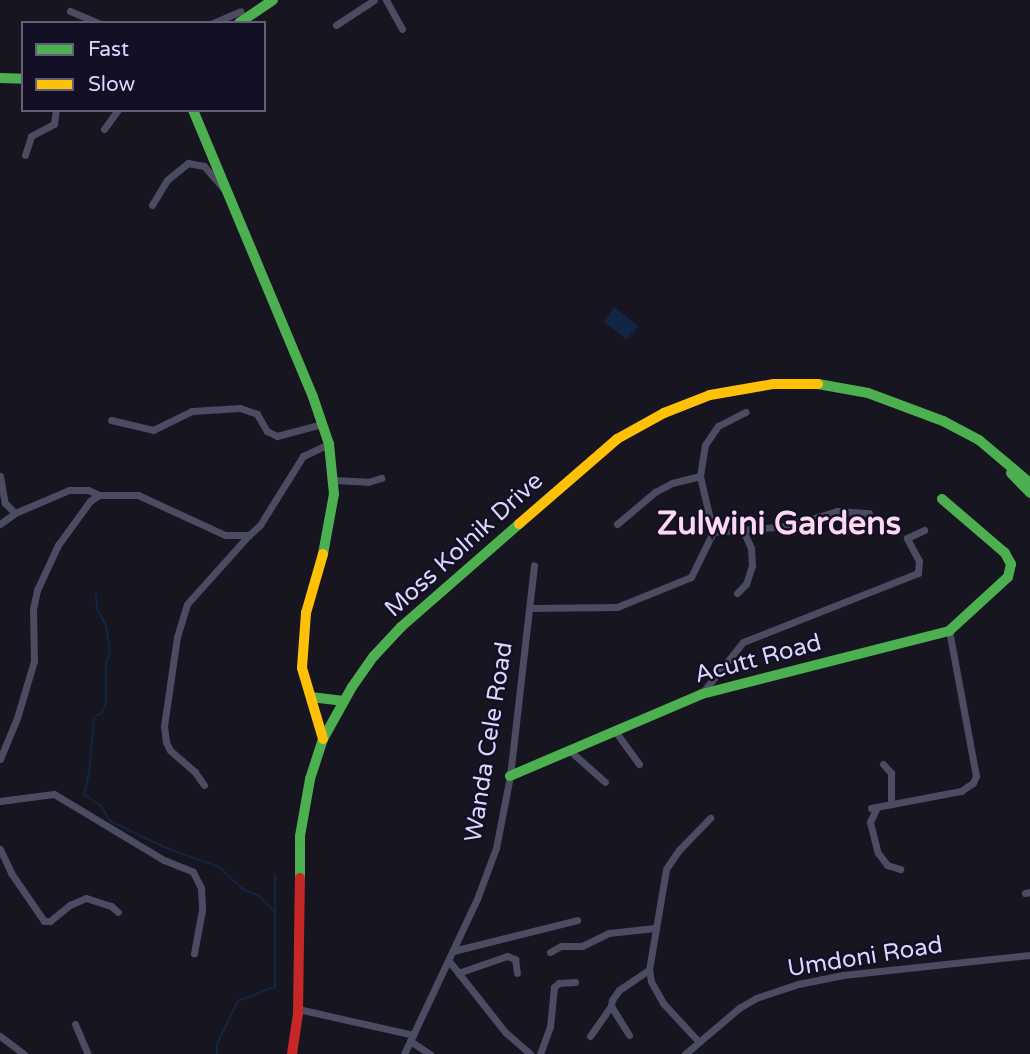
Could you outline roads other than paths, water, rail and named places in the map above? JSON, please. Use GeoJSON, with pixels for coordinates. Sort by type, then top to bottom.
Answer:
{"type":"FeatureCollection","features":[{"type":"Feature","properties":{"kind":"street"},"geometry":{"type":"LineString","coordinates":[[241,18],[242,0]]}},
{"type":"Feature","properties":{"kind":"street"},"geometry":{"type":"LineString","coordinates":[[241,18],[273,0]]}},
{"type":"Feature","properties":{"kind":"street"},"geometry":{"type":"LineString","coordinates":[[336,26],[374,0]]}},
{"type":"Feature","properties":{"kind":"street"},"geometry":{"type":"LineString","coordinates":[[386,0],[402,29]]}},
{"type":"Feature","properties":{"kind":"street"},"geometry":{"type":"LineString","coordinates":[[70,11],[93,21]]}},
{"type":"Feature","properties":{"kind":"street"},"geometry":{"type":"LineString","coordinates":[[0,78],[21,79]]}},
{"type":"Feature","properties":{"kind":"street"},"geometry":{"type":"LineString","coordinates":[[25,155],[31,136],[54,124],[56,112]]}},
{"type":"Feature","properties":{"kind":"street"},"geometry":{"type":"LineString","coordinates":[[104,129],[117,112]]}},
{"type":"Feature","properties":{"kind":"street"},"geometry":{"type":"LineString","coordinates":[[194,112],[329,444],[333,481],[330,528],[306,613],[302,641],[302,668],[323,739]]}},
{"type":"Feature","properties":{"kind":"street"},"geometry":{"type":"LineString","coordinates":[[152,205],[167,180],[188,163],[204,166],[226,191]]}},
{"type":"Feature","properties":{"kind":"street","name":"Moss Kolnik Drive"},"geometry":{"type":"LineString","coordinates":[[292,1054],[298,1009],[300,836],[305,799],[323,739],[374,656],[401,627],[574,474],[639,425],[684,404],[734,389],[774,384],[820,384],[890,400],[943,421],[992,450],[1030,483]]}},
{"type":"Feature","properties":{"kind":"street"},"geometry":{"type":"LineString","coordinates":[[111,420],[130,422],[147,431],[163,427],[192,411],[248,409],[257,414],[267,431],[277,436],[322,424]]}},
{"type":"Feature","properties":{"kind":"street"},"geometry":{"type":"LineString","coordinates":[[531,608],[604,609],[643,598],[691,578],[713,532],[700,476],[702,454],[712,432],[729,418],[746,412]]}},
{"type":"Feature","properties":{"kind":"street","name":"Moss Kolnik Drive"},"geometry":{"type":"LineString","coordinates":[[968,436],[1030,493]]}},
{"type":"Feature","properties":{"kind":"street"},"geometry":{"type":"LineString","coordinates":[[204,785],[189,765],[170,750],[165,735],[177,637],[187,604],[260,525],[303,456],[329,444]]}},
{"type":"Feature","properties":{"kind":"street"},"geometry":{"type":"LineString","coordinates":[[0,476],[5,503],[15,513]]}},
{"type":"Feature","properties":{"kind":"street"},"geometry":{"type":"LineString","coordinates":[[618,524],[655,492],[672,483],[700,476]]}},
{"type":"Feature","properties":{"kind":"street"},"geometry":{"type":"LineString","coordinates":[[333,481],[368,482],[381,478]]}},
{"type":"Feature","properties":{"kind":"street"},"geometry":{"type":"LineString","coordinates":[[0,524],[15,513],[69,490],[88,490],[99,495],[138,495],[225,535],[249,535]]}},
{"type":"Feature","properties":{"kind":"street"},"geometry":{"type":"LineString","coordinates":[[0,759],[17,718],[34,661],[33,609],[37,590],[58,545],[84,507],[99,495]]}},
{"type":"Feature","properties":{"kind":"street","name":"Acutt Road"},"geometry":{"type":"LineString","coordinates":[[510,776],[702,694],[949,631],[1009,577],[1011,564],[1005,553],[942,499]]}},
{"type":"Feature","properties":{"kind":"street"},"geometry":{"type":"LineString","coordinates":[[713,532],[797,525],[836,511],[869,513]]}},
{"type":"Feature","properties":{"kind":"street"},"geometry":{"type":"LineString","coordinates":[[737,593],[746,584],[752,566],[751,548],[743,530]]}},
{"type":"Feature","properties":{"kind":"street"},"geometry":{"type":"LineString","coordinates":[[702,694],[738,647],[751,637],[918,573],[919,561],[907,538],[924,530]]}},
{"type":"Feature","properties":{"kind":"street","name":"Wanda Cele Road"},"geometry":{"type":"LineString","coordinates":[[404,1054],[449,961],[496,848],[510,776],[534,565]]}},
{"type":"Feature","properties":{"kind":"street"},"geometry":{"type":"LineString","coordinates":[[900,869],[887,864],[878,853],[870,822],[874,808],[961,791],[973,783],[976,776],[949,631]]}},
{"type":"Feature","properties":{"kind":"street"},"geometry":{"type":"LineString","coordinates":[[311,697],[344,701]]}},
{"type":"Feature","properties":{"kind":"street"},"geometry":{"type":"LineString","coordinates":[[615,731],[639,764]]}},
{"type":"Feature","properties":{"kind":"street"},"geometry":{"type":"LineString","coordinates":[[569,750],[605,782]]}},
{"type":"Feature","properties":{"kind":"street"},"geometry":{"type":"LineString","coordinates":[[883,764],[891,773],[891,804]]}},
{"type":"Feature","properties":{"kind":"street"},"geometry":{"type":"LineString","coordinates":[[0,801],[54,794],[164,860],[193,872],[201,888],[202,910],[194,953]]}},
{"type":"Feature","properties":{"kind":"street"},"geometry":{"type":"LineString","coordinates":[[699,1042],[663,1003],[651,981],[649,970],[664,877],[670,860],[710,818]]}},
{"type":"Feature","properties":{"kind":"street"},"geometry":{"type":"LineString","coordinates":[[0,849],[11,873],[44,921],[51,921],[70,905],[86,898],[111,906],[118,912]]}},
{"type":"Feature","properties":{"kind":"street"},"geometry":{"type":"LineString","coordinates":[[453,951],[577,920]]}},
{"type":"Feature","properties":{"kind":"street"},"geometry":{"type":"LineString","coordinates":[[550,952],[561,946],[582,946],[609,933],[655,928]]}},
{"type":"Feature","properties":{"kind":"street","name":"Umdoni Road"},"geometry":{"type":"LineString","coordinates":[[685,1054],[738,1008],[756,998],[798,984],[843,975],[1030,955]]}},
{"type":"Feature","properties":{"kind":"street"},"geometry":{"type":"LineString","coordinates":[[458,974],[507,957],[515,959],[517,973]]}},
{"type":"Feature","properties":{"kind":"street"},"geometry":{"type":"LineString","coordinates":[[449,961],[505,1032],[530,1054]]}},
{"type":"Feature","properties":{"kind":"street"},"geometry":{"type":"LineString","coordinates":[[590,1036],[619,990],[649,970]]}},
{"type":"Feature","properties":{"kind":"street"},"geometry":{"type":"LineString","coordinates":[[540,1054],[550,1027],[554,987],[559,983],[575,982]]}},
{"type":"Feature","properties":{"kind":"street"},"geometry":{"type":"LineString","coordinates":[[611,1006],[629,1035]]}},
{"type":"Feature","properties":{"kind":"street"},"geometry":{"type":"LineString","coordinates":[[298,1009],[412,1038],[430,1054]]}},
{"type":"Feature","properties":{"kind":"street"},"geometry":{"type":"LineString","coordinates":[[75,1024],[88,1054]]}},
{"type":"Feature","properties":{"kind":"street"},"geometry":{"type":"LineString","coordinates":[[1,1039],[24,1054]]}},
{"type":"Feature","properties":{"kind":"water"},"geometry":{"type":"Polygon","coordinates":[[[615,307],[638,326],[626,340],[603,321],[615,307]]]}},
{"type":"Feature","properties":{"kind":"waterway"},"geometry":{"type":"LineString","coordinates":[[96,594],[97,609],[106,625],[110,652],[106,664],[106,703],[102,713],[94,717],[89,773],[84,794],[101,806],[110,821],[166,848],[219,867],[243,889],[258,895],[274,911]]}},
{"type":"Feature","properties":{"kind":"waterway"},"geometry":{"type":"LineString","coordinates":[[217,1054],[217,1044],[238,1001],[275,987],[275,875]]}},
{"type":"Feature","properties":{"kind":"district","name":"Zulwini Gardens"},"geometry":{"type":"Point","coordinates":[779,524]}}]}
